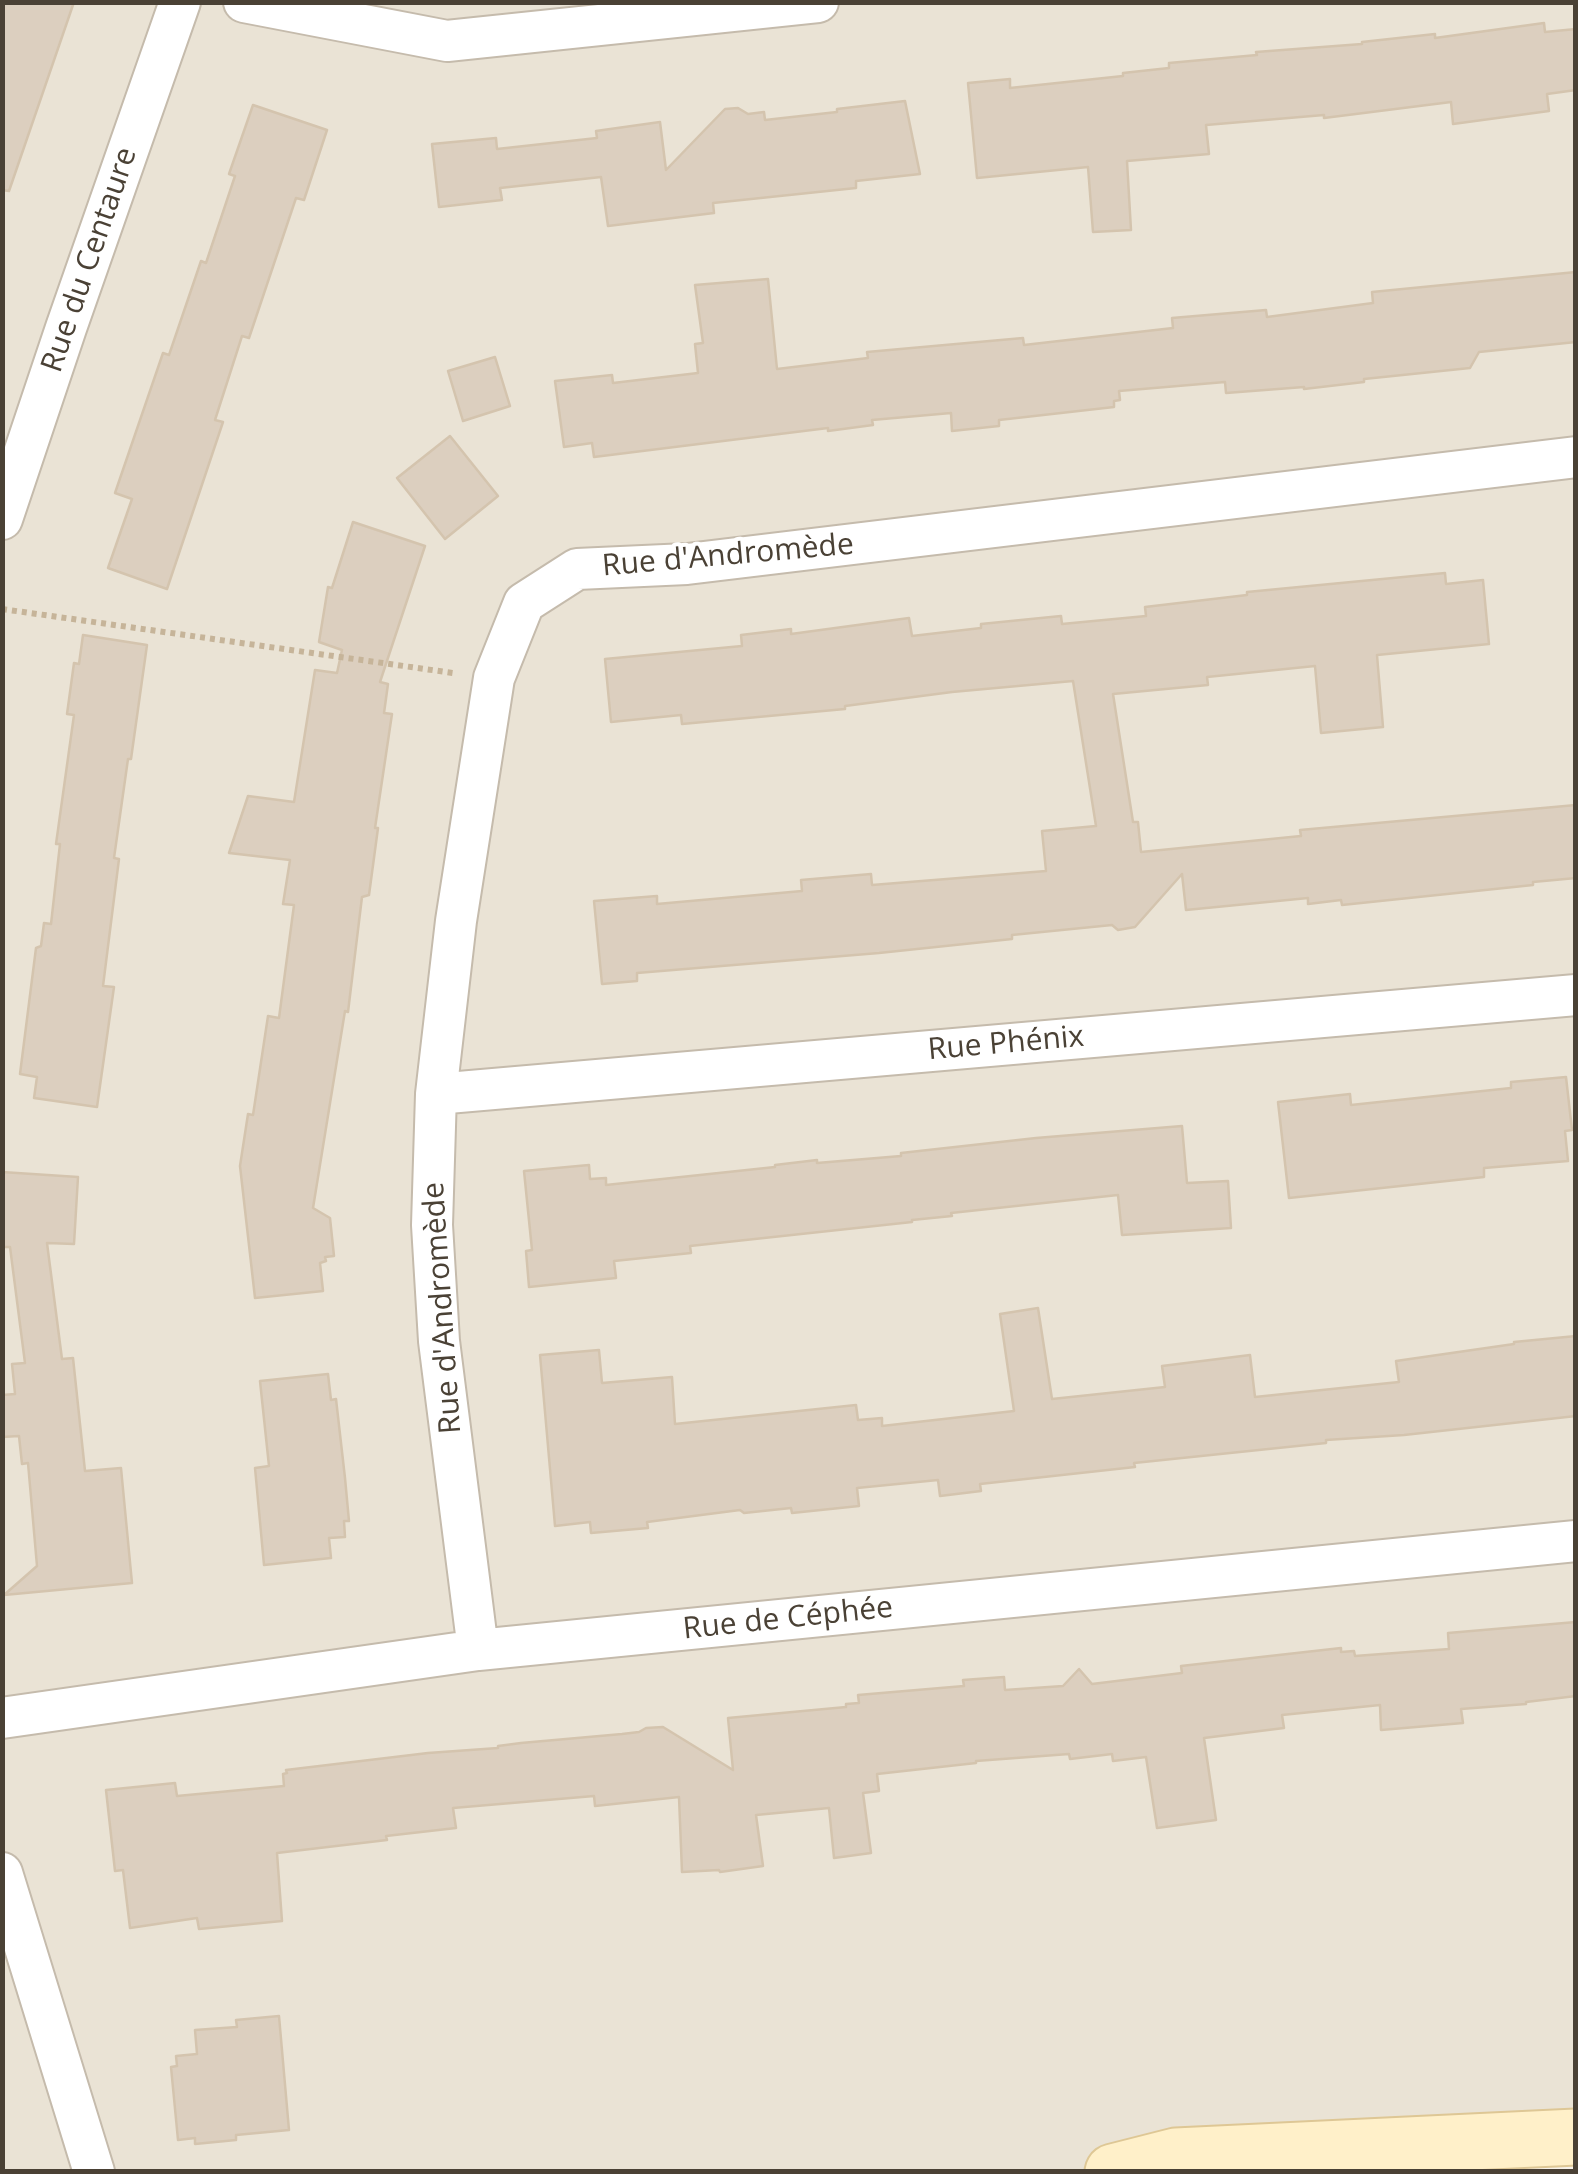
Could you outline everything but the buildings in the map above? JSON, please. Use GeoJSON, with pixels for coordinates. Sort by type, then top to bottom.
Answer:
{"type":"FeatureCollection","features":[{"type":"Feature","properties":{"kind":"street","name":"Rue du Centaure"},"geometry":{"type":"LineString","coordinates":[[2,519],[180,2]]}},
{"type":"Feature","properties":{"kind":"street"},"geometry":{"type":"LineString","coordinates":[[244,2],[447,41],[818,2]]}},
{"type":"Feature","properties":{"kind":"street","name":"Rue d'Andromède"},"geometry":{"type":"LineString","coordinates":[[478,1650],[439,1341],[432,1225],[436,1094],[456,921],[494,678],[524,603],[577,569],[687,564],[1576,457]]}},
{"type":"Feature","properties":{"kind":"street","name":"Rue Phénix"},"geometry":{"type":"LineString","coordinates":[[436,1094],[1576,995]]}},
{"type":"Feature","properties":{"kind":"street","name":"Rue de Céphée"},"geometry":{"type":"LineString","coordinates":[[2,1718],[478,1650],[1576,1541]]}},
{"type":"Feature","properties":{"kind":"street"},"geometry":{"type":"LineString","coordinates":[[2,1874],[94,2172]]}},
{"type":"Feature","properties":{"kind":"street"},"geometry":{"type":"LineString","coordinates":[[1113,2172],[1176,2156],[1576,2137]]}},
{"type":"Feature","properties":{"kind":"path"},"geometry":{"type":"LineString","coordinates":[[2,609],[494,678]]}},
{"type":"Feature","properties":{"kind":"shaded area"},"geometry":{"type":"Polygon","coordinates":[[[3,3],[1575,3],[1575,2137],[1113,2172],[3,2172],[3,3]]]}}]}
